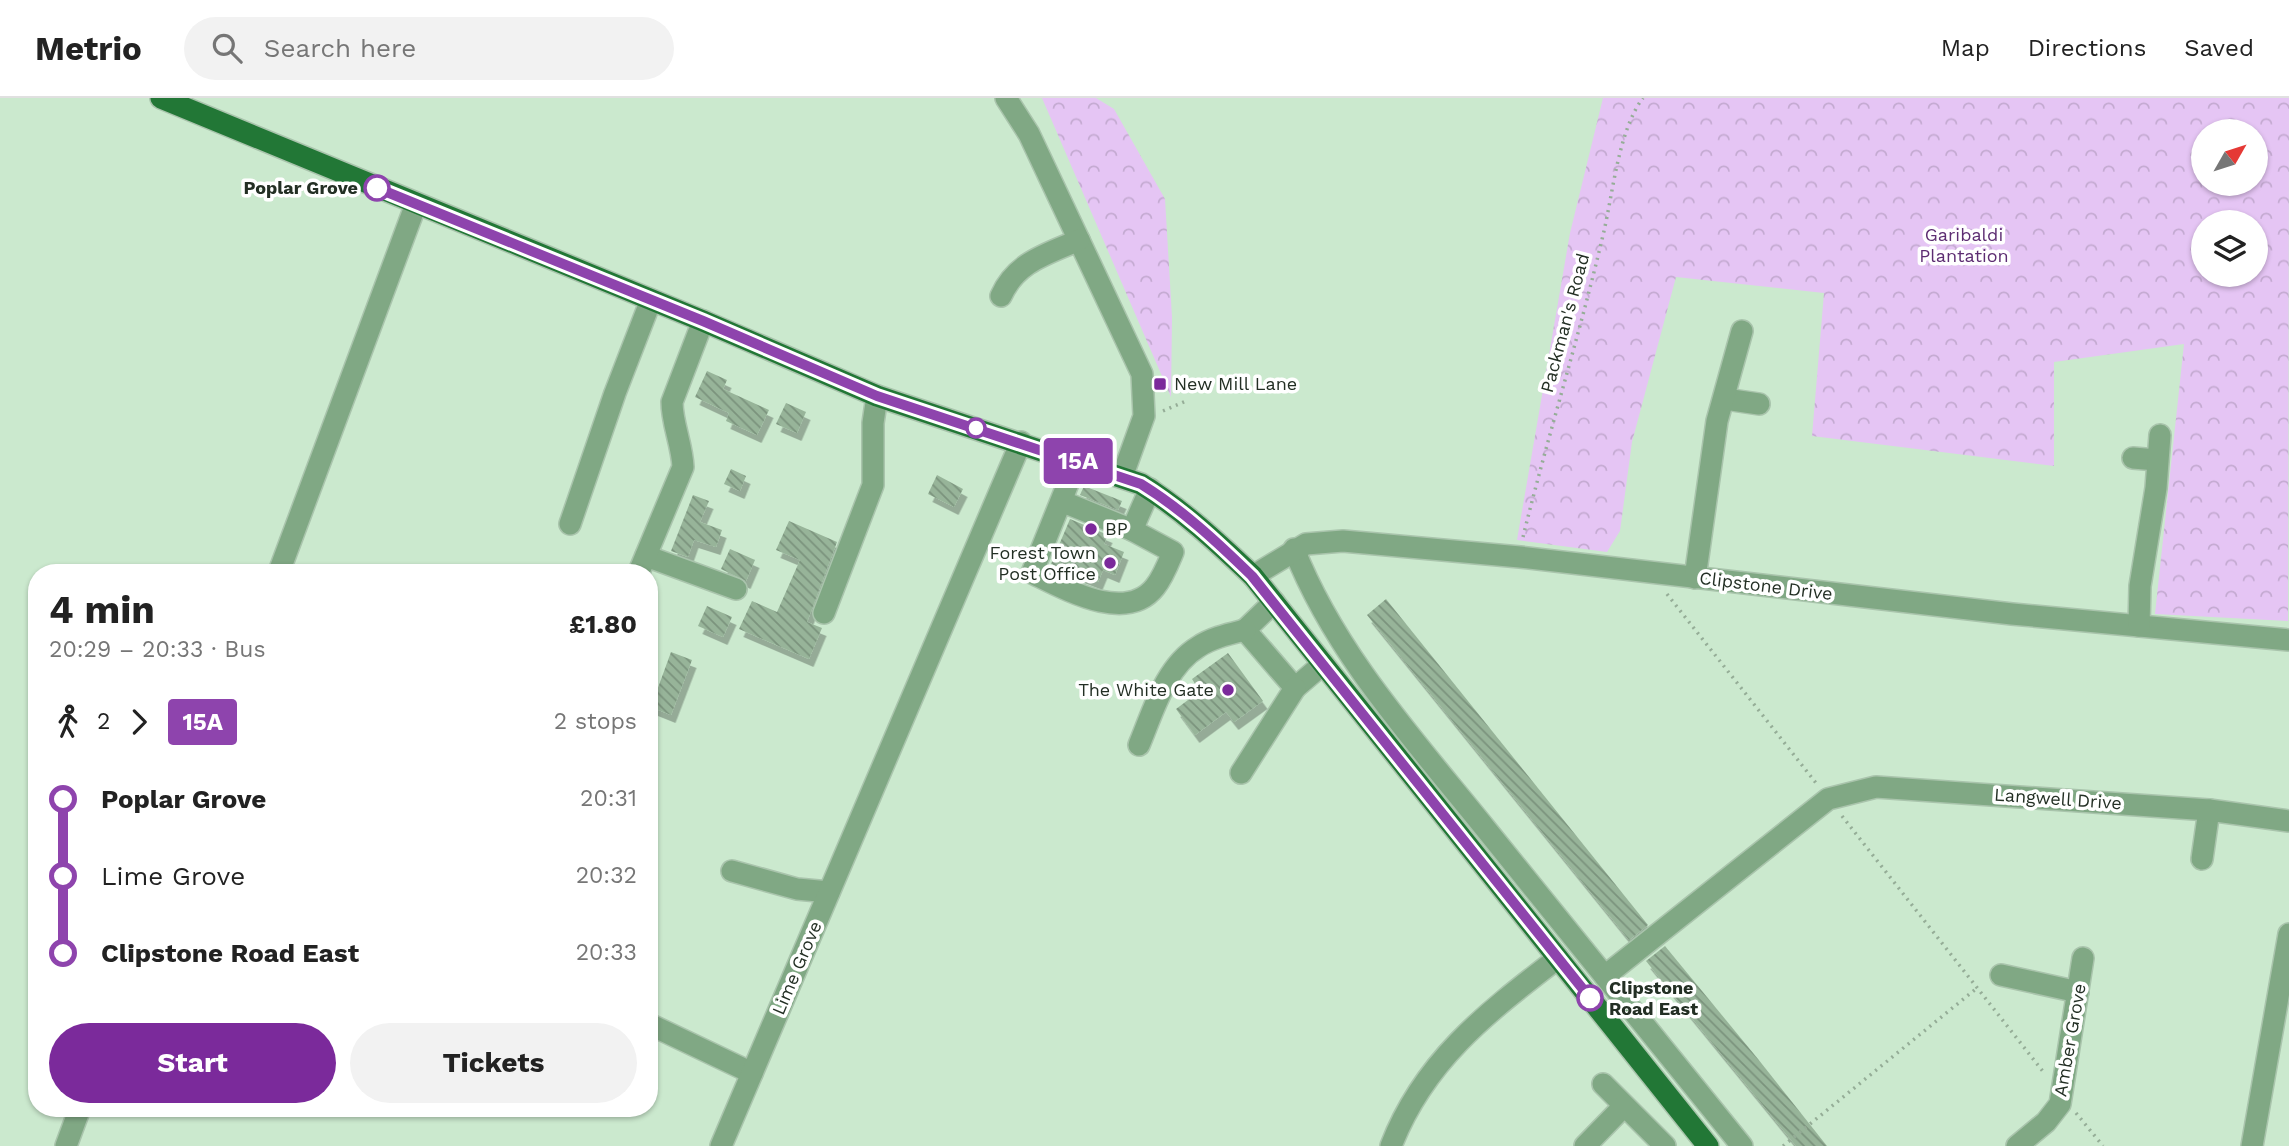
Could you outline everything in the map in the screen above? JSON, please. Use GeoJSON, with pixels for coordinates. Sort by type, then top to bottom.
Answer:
{"type":"FeatureCollection","features":[{"type":"Feature","properties":{"kind":"main road"},"geometry":{"type":"LineString","coordinates":[[161,98],[703,321],[877,396],[1077,461],[1150,489],[1193,520],[1252,576],[1708,1146]]}},
{"type":"Feature","properties":{"kind":"street"},"geometry":{"type":"LineString","coordinates":[[1006,98],[1029,134],[1142,374],[1144,416],[1122,477]]}},
{"type":"Feature","properties":{"kind":"street"},"geometry":{"type":"LineString","coordinates":[[282,564],[416,204]]}},
{"type":"Feature","properties":{"kind":"street"},"geometry":{"type":"LineString","coordinates":[[1000,296],[1009,278],[1021,267],[1079,240]]}},
{"type":"Feature","properties":{"kind":"street"},"geometry":{"type":"LineString","coordinates":[[570,524],[615,393],[651,300]]}},
{"type":"Feature","properties":{"kind":"street"},"geometry":{"type":"LineString","coordinates":[[642,564],[683,467],[671,402],[703,321]]}},
{"type":"Feature","properties":{"kind":"street"},"geometry":{"type":"LineString","coordinates":[[1695,578],[1717,421],[1742,331]]}},
{"type":"Feature","properties":{"kind":"street"},"geometry":{"type":"LineString","coordinates":[[824,613],[873,485],[873,423],[877,396]]}},
{"type":"Feature","properties":{"kind":"street"},"geometry":{"type":"LineString","coordinates":[[1725,398],[1759,404]]}},
{"type":"Feature","properties":{"kind":"street"},"geometry":{"type":"LineString","coordinates":[[2138,626],[2140,586],[2156,488],[2160,435]]}},
{"type":"Feature","properties":{"kind":"street","name":"Lime Grove"},"geometry":{"type":"LineString","coordinates":[[721,1146],[1021,442]]}},
{"type":"Feature","properties":{"kind":"street"},"geometry":{"type":"LineString","coordinates":[[2133,458],[2157,460]]}},
{"type":"Feature","properties":{"kind":"street"},"geometry":{"type":"LineString","coordinates":[[1061,501],[1132,530],[1173,552],[1155,587],[1145,597],[1121,603],[1086,596],[1032,573],[1077,461]]}},
{"type":"Feature","properties":{"kind":"street"},"geometry":{"type":"LineString","coordinates":[[1132,530],[1150,489]]}},
{"type":"Feature","properties":{"kind":"street","name":"Clipstone Drive"},"geometry":{"type":"LineString","coordinates":[[1252,576],[1294,549],[1307,544],[1343,541],[1520,557],[2138,626],[2289,640]]}},
{"type":"Feature","properties":{"kind":"street"},"geometry":{"type":"LineString","coordinates":[[1294,549],[1320,608],[1341,643],[1438,770],[1742,1146]]}},
{"type":"Feature","properties":{"kind":"street"},"geometry":{"type":"LineString","coordinates":[[658,568],[736,589]]}},
{"type":"Feature","properties":{"kind":"street"},"geometry":{"type":"LineString","coordinates":[[1139,745],[1164,686],[1179,663],[1198,647],[1245,630],[1274,602]]}},
{"type":"Feature","properties":{"kind":"street"},"geometry":{"type":"LineString","coordinates":[[1245,630],[1295,688]]}},
{"type":"Feature","properties":{"kind":"street"},"geometry":{"type":"LineString","coordinates":[[1241,773],[1295,688],[1323,664]]}},
{"type":"Feature","properties":{"kind":"street","name":"Langwell Drive"},"geometry":{"type":"LineString","coordinates":[[1828,799],[1876,787],[2209,810],[2289,821]]}},
{"type":"Feature","properties":{"kind":"street"},"geometry":{"type":"LineString","coordinates":[[1605,976],[1828,799]]}},
{"type":"Feature","properties":{"kind":"street"},"geometry":{"type":"LineString","coordinates":[[2202,859],[2209,810]]}},
{"type":"Feature","properties":{"kind":"street"},"geometry":{"type":"LineString","coordinates":[[732,871],[797,889],[829,892]]}},
{"type":"Feature","properties":{"kind":"street"},"geometry":{"type":"LineString","coordinates":[[2252,1146],[2289,934]]}},
{"type":"Feature","properties":{"kind":"street"},"geometry":{"type":"LineString","coordinates":[[1391,1146],[1408,1113],[1456,1042],[1474,1024],[1558,958]]}},
{"type":"Feature","properties":{"kind":"street","name":"Amber Grove"},"geometry":{"type":"LineString","coordinates":[[2017,1146],[2046,1122],[2060,1104],[2083,958]]}},
{"type":"Feature","properties":{"kind":"street"},"geometry":{"type":"LineString","coordinates":[[2001,975],[2078,992]]}},
{"type":"Feature","properties":{"kind":"street"},"geometry":{"type":"LineString","coordinates":[[658,1028],[752,1073]]}},
{"type":"Feature","properties":{"kind":"street"},"geometry":{"type":"LineString","coordinates":[[1603,1084],[1665,1146]]}},
{"type":"Feature","properties":{"kind":"street"},"geometry":{"type":"LineString","coordinates":[[1585,1146],[1624,1105]]}},
{"type":"Feature","properties":{"kind":"street"},"geometry":{"type":"LineString","coordinates":[[65,1146],[76,1117]]}},
{"type":"Feature","properties":{"kind":"path","name":"Packman's Road"},"geometry":{"type":"LineString","coordinates":[[1520,557],[1620,157],[1636,107],[1643,98]]}},
{"type":"Feature","properties":{"kind":"path"},"geometry":{"type":"LineString","coordinates":[[1650,573],[2103,1146]]}},
{"type":"Feature","properties":{"kind":"path"},"geometry":{"type":"LineString","coordinates":[[1783,1146],[1977,988]]}},
{"type":"Feature","properties":{"kind":"green space"},"geometry":{"type":"Polygon","coordinates":[[[1042,98],[1096,98],[1114,109],[1165,199],[1172,317],[1171,397],[1042,98]]]}},
{"type":"Feature","properties":{"kind":"green space","name":"Garibaldi Plantation"},"geometry":{"type":"Polygon","coordinates":[[[1603,98],[2289,98],[2288,621],[2155,614],[2184,344],[2054,362],[2054,466],[1812,436],[1824,293],[1676,277],[1632,442],[1620,531],[1607,552],[1517,540],[1570,233],[1603,98]]]}},
{"type":"Feature","properties":{"kind":"building"},"geometry":{"type":"Polygon","coordinates":[[[707,371],[727,380],[723,389],[769,410],[757,435],[726,421],[729,413],[695,397],[707,371]]]}},
{"type":"Feature","properties":{"kind":"building"},"geometry":{"type":"Polygon","coordinates":[[[786,403],[806,412],[797,433],[776,424],[786,403]]]}},
{"type":"Feature","properties":{"kind":"building"},"geometry":{"type":"Polygon","coordinates":[[[731,469],[746,476],[740,491],[724,484],[731,469]]]}},
{"type":"Feature","properties":{"kind":"building"},"geometry":{"type":"Polygon","coordinates":[[[937,475],[963,489],[954,507],[928,494],[937,475]]]}},
{"type":"Feature","properties":{"kind":"building"},"geometry":{"type":"Polygon","coordinates":[[[1084,486],[1122,501],[1118,510],[1080,495],[1084,486]]]}},
{"type":"Feature","properties":{"kind":"building"},"geometry":{"type":"Polygon","coordinates":[[[693,495],[709,501],[700,522],[722,530],[716,547],[694,540],[688,557],[671,551],[693,495]]]}},
{"type":"Feature","properties":{"kind":"building"},"geometry":{"type":"Polygon","coordinates":[[[1070,519],[1108,535],[1104,544],[1124,552],[1115,575],[1103,570],[1098,582],[1051,564],[1070,519]]]}},
{"type":"Feature","properties":{"kind":"building"},"geometry":{"type":"Polygon","coordinates":[[[789,521],[837,542],[807,622],[822,628],[809,659],[739,629],[752,601],[777,612],[800,560],[776,550],[789,521]]]}},
{"type":"Feature","properties":{"kind":"building"},"geometry":{"type":"Polygon","coordinates":[[[730,549],[755,560],[746,581],[721,569],[730,549]]]}},
{"type":"Feature","properties":{"kind":"building"},"geometry":{"type":"Polygon","coordinates":[[[1386,599],[1648,925],[1629,940],[1367,615],[1386,599]]]}},
{"type":"Feature","properties":{"kind":"building"},"geometry":{"type":"Polygon","coordinates":[[[707,606],[732,617],[723,637],[698,626],[707,606]]]}},
{"type":"Feature","properties":{"kind":"building"},"geometry":{"type":"Polygon","coordinates":[[[671,652],[692,660],[671,715],[658,710],[658,688],[671,652]]]}},
{"type":"Feature","properties":{"kind":"building"},"geometry":{"type":"Polygon","coordinates":[[[1228,653],[1263,701],[1234,722],[1226,712],[1195,735],[1176,709],[1200,691],[1192,679],[1228,653]]]}},
{"type":"Feature","properties":{"kind":"building"},"geometry":{"type":"Polygon","coordinates":[[[1665,946],[1827,1146],[1796,1146],[1678,1001],[1646,961],[1665,946]]]}},
{"type":"Feature","properties":{"kind":"bus line","name":"15A"},"geometry":{"type":"LineString","coordinates":[[377,188],[703,321],[877,396],[1141,484],[1164,498],[1193,520],[1252,576],[1590,998]]}},
{"type":"Feature","properties":{"kind":"place","name":"Poplar Grove"},"geometry":{"type":"Point","coordinates":[377,188]}},
{"type":"Feature","properties":{"kind":"place","name":"New Mill Lane"},"geometry":{"type":"Point","coordinates":[1160,384]}},
{"type":"Feature","properties":{"kind":"place","name":"BP"},"geometry":{"type":"Point","coordinates":[1091,529]}},
{"type":"Feature","properties":{"kind":"place","name":"Forest Town Post Office"},"geometry":{"type":"Point","coordinates":[1110,563]}},
{"type":"Feature","properties":{"kind":"place","name":"The White Gate"},"geometry":{"type":"Point","coordinates":[1228,690]}},
{"type":"Feature","properties":{"kind":"place","name":"Clipstone Road East"},"geometry":{"type":"Point","coordinates":[1590,998]}}]}
